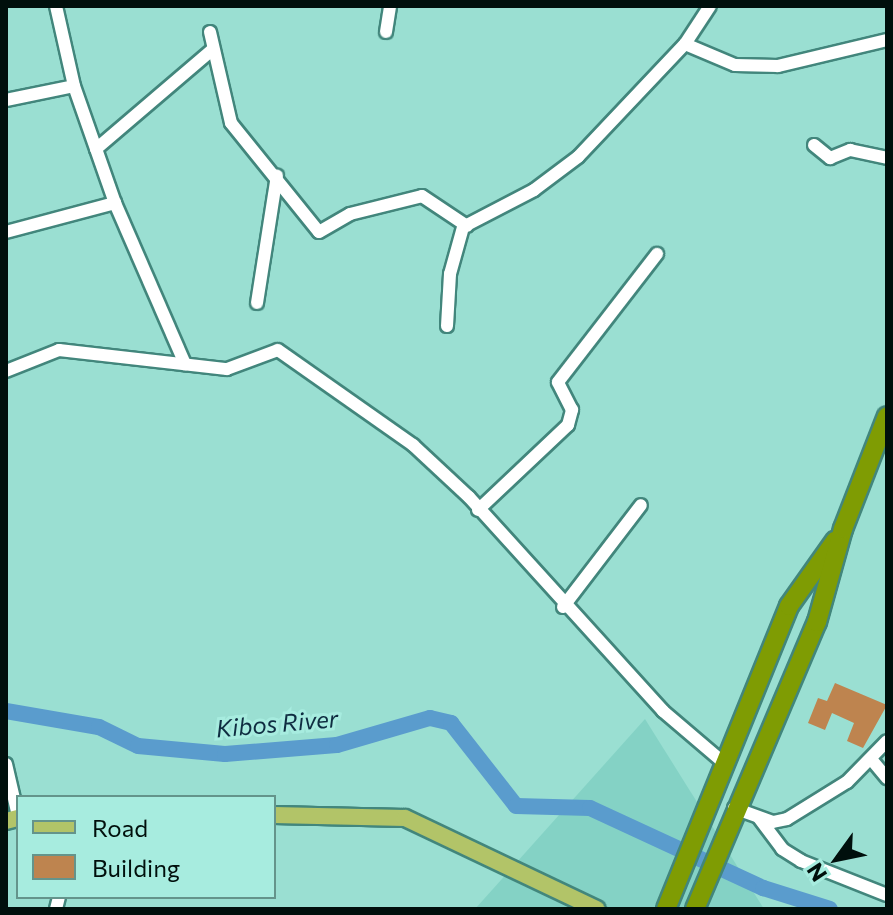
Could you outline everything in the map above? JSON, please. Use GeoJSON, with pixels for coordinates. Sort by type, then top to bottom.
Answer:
{"type":"FeatureCollection","features":[{"type":"Feature","properties":{"kind":"highway"},"geometry":{"type":"LineString","coordinates":[[695,909],[734,808],[812,633],[843,529],[887,416]]}},
{"type":"Feature","properties":{"kind":"highway"},"geometry":{"type":"LineString","coordinates":[[666,909],[691,835],[784,619],[843,529]]}},
{"type":"Feature","properties":{"kind":"highway"},"geometry":{"type":"LineString","coordinates":[[784,619],[812,633]]}},
{"type":"Feature","properties":{"kind":"main road"},"geometry":{"type":"LineString","coordinates":[[276,815],[373,812],[405,818],[597,909]]}},
{"type":"Feature","properties":{"kind":"street"},"geometry":{"type":"LineString","coordinates":[[56,6],[74,86],[115,203],[185,364]]}},
{"type":"Feature","properties":{"kind":"street"},"geometry":{"type":"LineString","coordinates":[[386,32],[390,6]]}},
{"type":"Feature","properties":{"kind":"street"},"geometry":{"type":"LineString","coordinates":[[447,326],[450,274],[467,226],[534,190],[578,157],[685,44],[710,6]]}},
{"type":"Feature","properties":{"kind":"street"},"geometry":{"type":"LineString","coordinates":[[210,32],[231,123],[277,176],[319,232],[350,214],[422,196],[467,226]]}},
{"type":"Feature","properties":{"kind":"street"},"geometry":{"type":"LineString","coordinates":[[685,44],[735,65],[778,66],[887,40]]}},
{"type":"Feature","properties":{"kind":"street"},"geometry":{"type":"LineString","coordinates":[[96,149],[213,49]]}},
{"type":"Feature","properties":{"kind":"street"},"geometry":{"type":"LineString","coordinates":[[6,100],[74,86]]}},
{"type":"Feature","properties":{"kind":"street"},"geometry":{"type":"LineString","coordinates":[[814,145],[830,158],[850,150],[887,158]]}},
{"type":"Feature","properties":{"kind":"street"},"geometry":{"type":"LineString","coordinates":[[257,303],[277,176]]}},
{"type":"Feature","properties":{"kind":"street"},"geometry":{"type":"LineString","coordinates":[[6,232],[115,203]]}},
{"type":"Feature","properties":{"kind":"street"},"geometry":{"type":"LineString","coordinates":[[478,510],[568,425],[572,410],[558,382],[657,254]]}},
{"type":"Feature","properties":{"kind":"street"},"geometry":{"type":"LineString","coordinates":[[6,371],[59,350],[234,368],[278,350],[413,445],[478,510],[563,607],[663,711],[723,762]]}},
{"type":"Feature","properties":{"kind":"street"},"geometry":{"type":"LineString","coordinates":[[563,607],[641,505]]}},
{"type":"Feature","properties":{"kind":"street"},"geometry":{"type":"LineString","coordinates":[[734,808],[759,818],[787,819],[871,759],[887,741]]}},
{"type":"Feature","properties":{"kind":"street"},"geometry":{"type":"LineString","coordinates":[[871,759],[887,778]]}},
{"type":"Feature","properties":{"kind":"street"},"geometry":{"type":"LineString","coordinates":[[6,764],[16,808]]}},
{"type":"Feature","properties":{"kind":"street"},"geometry":{"type":"LineString","coordinates":[[759,818],[782,849],[801,861],[887,895]]}},
{"type":"Feature","properties":{"kind":"shaded area"},"geometry":{"type":"Polygon","coordinates":[[[645,719],[764,909],[475,909],[645,719]]]}},
{"type":"Feature","properties":{"kind":"building"},"geometry":{"type":"Polygon","coordinates":[[[835,683],[887,705],[863,748],[847,741],[854,723],[832,713],[825,730],[808,723],[818,698],[827,701],[835,683]]]}},
{"type":"Feature","properties":{"kind":"waterway","name":"Kibos River"},"geometry":{"type":"LineString","coordinates":[[6,711],[99,727],[138,746],[225,754],[337,745],[430,718],[451,723],[516,806],[590,808],[763,888],[830,909]]}}]}
